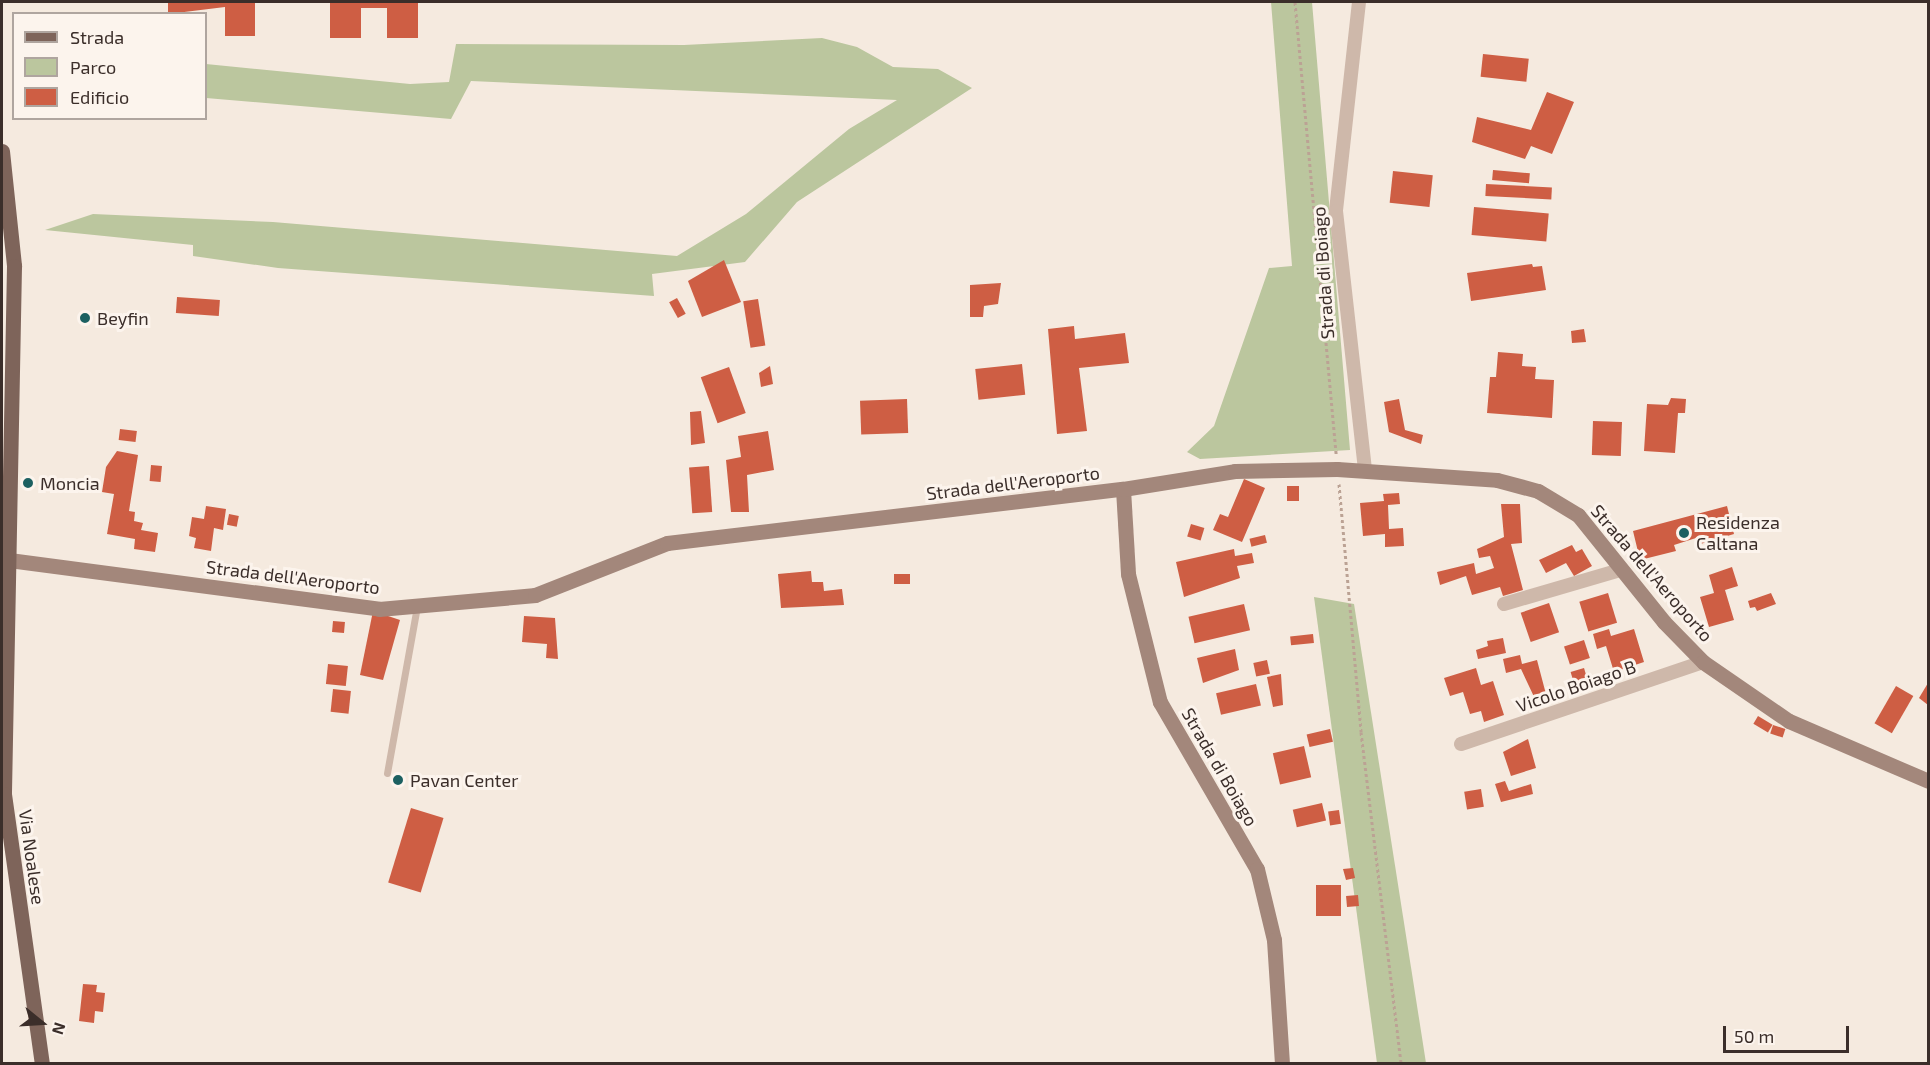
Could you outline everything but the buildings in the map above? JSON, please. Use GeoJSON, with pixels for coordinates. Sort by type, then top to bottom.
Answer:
{"type":"FeatureCollection","features":[{"type":"Feature","properties":{"kind":"main road","name":"Via Noalese"},"geometry":{"type":"LineString","coordinates":[[2,151],[14,266],[5,560],[4,794],[42,1064]]}},
{"type":"Feature","properties":{"kind":"street","name":"Strada di Boiago"},"geometry":{"type":"LineString","coordinates":[[1359,2],[1336,211],[1365,470]]}},
{"type":"Feature","properties":{"kind":"street","name":"Strada dell'Aeroporto"},"geometry":{"type":"LineString","coordinates":[[5,560],[379,609],[535,595],[667,543],[1123,489],[1235,471],[1337,463],[1365,470],[1497,480],[1538,491],[1578,515],[1620,570],[1703,662],[1789,721],[1929,780]]}},
{"type":"Feature","properties":{"kind":"street","name":"Strada di Boiago"},"geometry":{"type":"LineString","coordinates":[[1123,489],[1128,574],[1160,702],[1257,869],[1274,940],[1282,1064]]}},
{"type":"Feature","properties":{"kind":"street"},"geometry":{"type":"LineString","coordinates":[[1504,604],[1620,570]]}},
{"type":"Feature","properties":{"kind":"street","name":"Vicolo Boiago B"},"geometry":{"type":"LineString","coordinates":[[1461,744],[1703,662]]}},
{"type":"Feature","properties":{"kind":"lane"},"geometry":{"type":"LineString","coordinates":[[387,772],[417,606]]}},
{"type":"Feature","properties":{"kind":"path"},"geometry":{"type":"LineString","coordinates":[[1295,2],[1361,732],[1401,1064]]}},
{"type":"Feature","properties":{"kind":"green space"},"geometry":{"type":"Polygon","coordinates":[[[1271,2],[1312,2],[1350,450],[1200,459],[1187,452],[1214,426],[1269,268],[1292,266],[1271,2]]]}},
{"type":"Feature","properties":{"kind":"green space"},"geometry":{"type":"Polygon","coordinates":[[[822,38],[857,47],[893,67],[938,69],[972,88],[797,202],[745,262],[652,274],[654,296],[278,268],[193,256],[193,245],[45,230],[93,214],[273,222],[677,256],[746,214],[849,129],[897,100],[471,81],[451,119],[207,98],[207,64],[410,84],[449,82],[456,44],[684,45],[822,38]]]}},
{"type":"Feature","properties":{"kind":"green space"},"geometry":{"type":"Polygon","coordinates":[[[1314,597],[1354,604],[1426,1063],[1377,1063],[1314,597]]]}},
{"type":"Feature","properties":{"kind":"place","name":"Beyfin"},"geometry":{"type":"Point","coordinates":[85,318]}},
{"type":"Feature","properties":{"kind":"place","name":"Moncia"},"geometry":{"type":"Point","coordinates":[28,483]}},
{"type":"Feature","properties":{"kind":"place","name":"Residenza Caltana"},"geometry":{"type":"Point","coordinates":[1684,533]}},
{"type":"Feature","properties":{"kind":"place","name":"Pavan Center"},"geometry":{"type":"Point","coordinates":[398,780]}}]}
